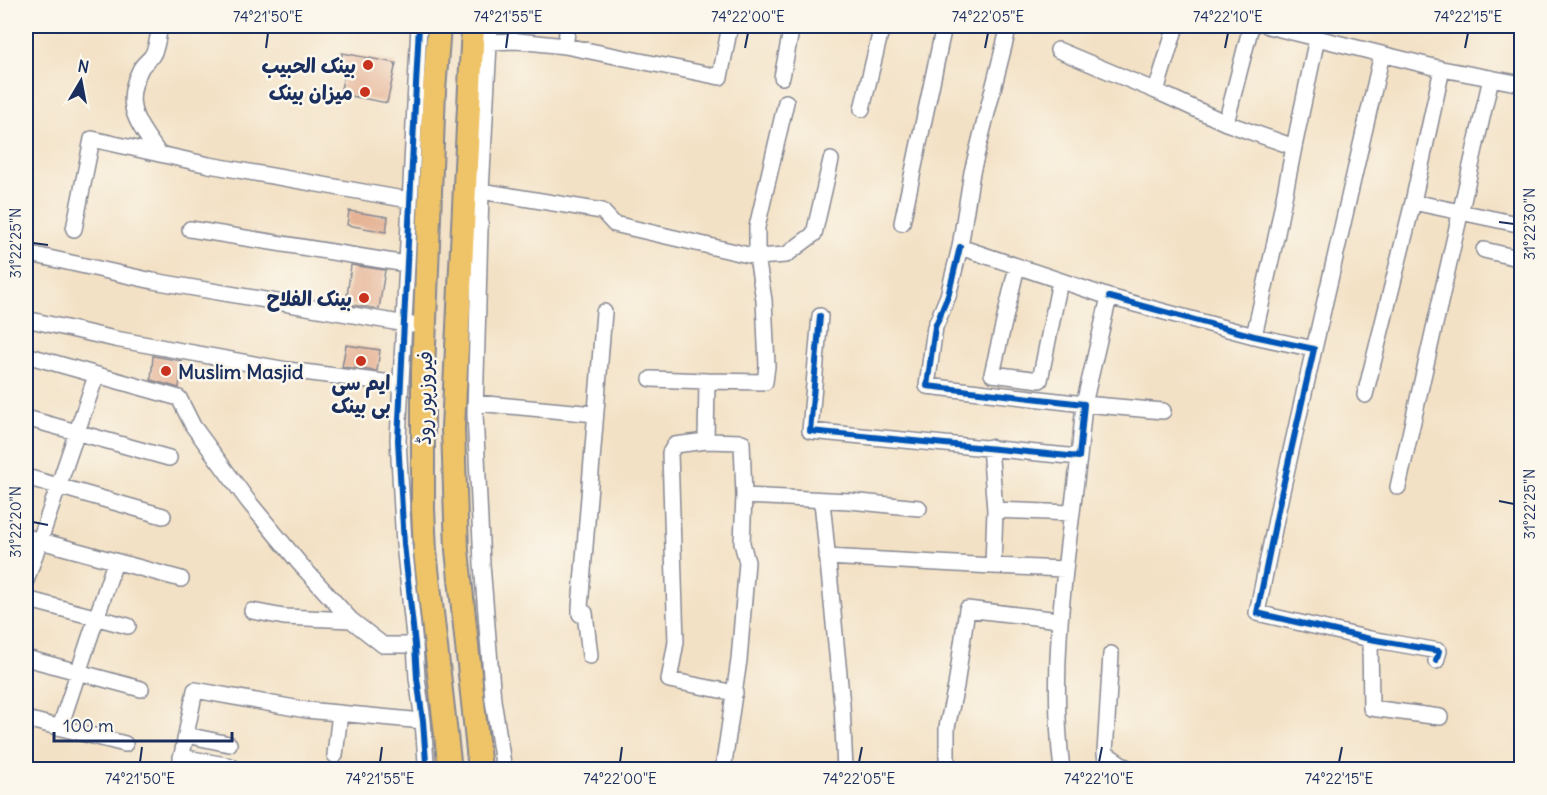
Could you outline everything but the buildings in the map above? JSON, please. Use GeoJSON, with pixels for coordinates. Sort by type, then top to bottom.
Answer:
{"type":"FeatureCollection","features":[{"type":"Feature","properties":{"kind":"highway","name":"فیروزپور روڈ"},"geometry":{"type":"LineString","coordinates":[[439,26],[434,91],[422,412],[425,551],[450,770]]}},
{"type":"Feature","properties":{"kind":"highway","name":"فیروزپور روڈ"},"geometry":{"type":"LineString","coordinates":[[473,26],[468,307],[453,428],[457,550],[480,770]]}},
{"type":"Feature","properties":{"kind":"highway"},"geometry":{"type":"LineString","coordinates":[[425,551],[457,550]]}},
{"type":"Feature","properties":{"kind":"street"},"geometry":{"type":"LineString","coordinates":[[159,154],[146,136],[131,103],[137,77],[141,67],[151,57],[160,26]]}},
{"type":"Feature","properties":{"kind":"street"},"geometry":{"type":"LineString","coordinates":[[418,26],[398,440],[399,489],[423,721],[425,770]]}},
{"type":"Feature","properties":{"kind":"street"},"geometry":{"type":"LineString","coordinates":[[490,26],[481,191],[468,307],[476,403],[482,564],[494,700],[504,770]]}},
{"type":"Feature","properties":{"kind":"street"},"geometry":{"type":"LineString","coordinates":[[565,46],[568,26]]}},
{"type":"Feature","properties":{"kind":"street"},"geometry":{"type":"LineString","coordinates":[[489,42],[518,41],[565,46],[720,77],[730,26]]}},
{"type":"Feature","properties":{"kind":"street"},"geometry":{"type":"LineString","coordinates":[[782,77],[792,26]]}},
{"type":"Feature","properties":{"kind":"street"},"geometry":{"type":"LineString","coordinates":[[862,109],[882,26]]}},
{"type":"Feature","properties":{"kind":"street"},"geometry":{"type":"LineString","coordinates":[[902,223],[944,26]]}},
{"type":"Feature","properties":{"kind":"street"},"geometry":{"type":"LineString","coordinates":[[1009,26],[972,172],[960,247],[948,296],[935,327],[927,386],[1163,411]]}},
{"type":"Feature","properties":{"kind":"street"},"geometry":{"type":"LineString","coordinates":[[1156,91],[1176,26]]}},
{"type":"Feature","properties":{"kind":"street"},"geometry":{"type":"LineString","coordinates":[[1226,123],[1251,26]]}},
{"type":"Feature","properties":{"kind":"street"},"geometry":{"type":"LineString","coordinates":[[1268,26],[1442,69],[1521,84]]}},
{"type":"Feature","properties":{"kind":"street"},"geometry":{"type":"LineString","coordinates":[[1254,336],[1317,38]]}},
{"type":"Feature","properties":{"kind":"street"},"geometry":{"type":"LineString","coordinates":[[1058,50],[1226,123],[1294,147]]}},
{"type":"Feature","properties":{"kind":"street"},"geometry":{"type":"LineString","coordinates":[[1382,54],[1281,495],[1257,613],[1370,639],[1439,651],[1436,661]]}},
{"type":"Feature","properties":{"kind":"street"},"geometry":{"type":"LineString","coordinates":[[1365,395],[1413,201],[1442,69]]}},
{"type":"Feature","properties":{"kind":"street"},"geometry":{"type":"LineString","coordinates":[[1398,487],[1491,78]]}},
{"type":"Feature","properties":{"kind":"street"},"geometry":{"type":"LineString","coordinates":[[651,379],[765,382],[767,366],[764,300],[757,257],[757,227],[786,102]]}},
{"type":"Feature","properties":{"kind":"street"},"geometry":{"type":"LineString","coordinates":[[74,229],[92,139],[209,165],[409,200]]}},
{"type":"Feature","properties":{"kind":"street"},"geometry":{"type":"LineString","coordinates":[[481,191],[602,211],[614,224],[757,257],[786,255],[814,234],[831,160]]}},
{"type":"Feature","properties":{"kind":"street"},"geometry":{"type":"LineString","coordinates":[[1413,201],[1521,225]]}},
{"type":"Feature","properties":{"kind":"street"},"geometry":{"type":"LineString","coordinates":[[190,229],[406,264]]}},
{"type":"Feature","properties":{"kind":"street"},"geometry":{"type":"LineString","coordinates":[[960,247],[1109,297],[1254,336],[1314,349]]}},
{"type":"Feature","properties":{"kind":"street"},"geometry":{"type":"LineString","coordinates":[[1484,250],[1521,259]]}},
{"type":"Feature","properties":{"kind":"street"},"geometry":{"type":"LineString","coordinates":[[26,253],[153,281],[425,326]]}},
{"type":"Feature","properties":{"kind":"street"},"geometry":{"type":"LineString","coordinates":[[1017,267],[992,374],[1040,380],[1060,281]]}},
{"type":"Feature","properties":{"kind":"street"},"geometry":{"type":"LineString","coordinates":[[1062,770],[1057,725],[1059,620],[1084,404],[1109,297]]}},
{"type":"Feature","properties":{"kind":"street"},"geometry":{"type":"LineString","coordinates":[[590,656],[585,613],[580,614],[580,608],[604,312]]}},
{"type":"Feature","properties":{"kind":"street"},"geometry":{"type":"LineString","coordinates":[[820,316],[810,431],[1079,457]]}},
{"type":"Feature","properties":{"kind":"street"},"geometry":{"type":"LineString","coordinates":[[26,320],[115,339],[275,368],[400,384]]}},
{"type":"Feature","properties":{"kind":"street"},"geometry":{"type":"LineString","coordinates":[[26,355],[179,398],[193,426],[248,501],[300,564],[351,620],[383,645],[415,645]]}},
{"type":"Feature","properties":{"kind":"street"},"geometry":{"type":"LineString","coordinates":[[26,581],[96,376]]}},
{"type":"Feature","properties":{"kind":"street"},"geometry":{"type":"LineString","coordinates":[[706,441],[707,381]]}},
{"type":"Feature","properties":{"kind":"street"},"geometry":{"type":"LineString","coordinates":[[476,403],[595,414]]}},
{"type":"Feature","properties":{"kind":"street"},"geometry":{"type":"LineString","coordinates":[[26,418],[169,458]]}},
{"type":"Feature","properties":{"kind":"street"},"geometry":{"type":"LineString","coordinates":[[723,770],[735,693],[747,562],[742,543],[744,496],[742,442],[706,441],[675,445],[670,453],[676,642],[669,680],[735,693]]}},
{"type":"Feature","properties":{"kind":"street"},"geometry":{"type":"LineString","coordinates":[[990,447],[995,510],[993,566]]}},
{"type":"Feature","properties":{"kind":"street"},"geometry":{"type":"LineString","coordinates":[[26,477],[163,516]]}},
{"type":"Feature","properties":{"kind":"street"},"geometry":{"type":"LineString","coordinates":[[744,496],[850,501],[919,508]]}},
{"type":"Feature","properties":{"kind":"street"},"geometry":{"type":"LineString","coordinates":[[822,501],[842,705],[845,770]]}},
{"type":"Feature","properties":{"kind":"street"},"geometry":{"type":"LineString","coordinates":[[995,510],[1072,513]]}},
{"type":"Feature","properties":{"kind":"street"},"geometry":{"type":"LineString","coordinates":[[26,537],[181,579]]}},
{"type":"Feature","properties":{"kind":"street"},"geometry":{"type":"LineString","coordinates":[[827,557],[1065,569]]}},
{"type":"Feature","properties":{"kind":"street"},"geometry":{"type":"LineString","coordinates":[[60,727],[115,562]]}},
{"type":"Feature","properties":{"kind":"street"},"geometry":{"type":"LineString","coordinates":[[26,599],[128,627]]}},
{"type":"Feature","properties":{"kind":"street"},"geometry":{"type":"LineString","coordinates":[[947,770],[946,727],[956,686],[967,609],[1059,620]]}},
{"type":"Feature","properties":{"kind":"street"},"geometry":{"type":"LineString","coordinates":[[252,610],[284,617],[351,620]]}},
{"type":"Feature","properties":{"kind":"street"},"geometry":{"type":"LineString","coordinates":[[1370,639],[1371,708],[1440,717]]}},
{"type":"Feature","properties":{"kind":"street"},"geometry":{"type":"LineString","coordinates":[[1107,770],[1105,753],[1111,654]]}},
{"type":"Feature","properties":{"kind":"street"},"geometry":{"type":"LineString","coordinates":[[26,658],[78,674],[141,689]]}},
{"type":"Feature","properties":{"kind":"street"},"geometry":{"type":"LineString","coordinates":[[231,766],[180,763],[195,690],[306,710],[423,721]]}},
{"type":"Feature","properties":{"kind":"street"},"geometry":{"type":"LineString","coordinates":[[335,755],[340,713]]}},
{"type":"Feature","properties":{"kind":"street"},"geometry":{"type":"LineString","coordinates":[[26,719],[125,744]]}},
{"type":"Feature","properties":{"kind":"street"},"geometry":{"type":"LineString","coordinates":[[186,735],[229,744]]}},
{"type":"Feature","properties":{"kind":"street"},"geometry":{"type":"LineString","coordinates":[[1105,753],[1130,770]]}},
{"type":"Feature","properties":{"kind":"cycle path"},"geometry":{"type":"LineString","coordinates":[[419,26],[398,440],[404,544],[423,721],[425,770]]}},
{"type":"Feature","properties":{"kind":"cycle path"},"geometry":{"type":"LineString","coordinates":[[820,316],[810,431],[1079,457],[1084,404],[927,386],[935,327],[948,296],[960,247]]}},
{"type":"Feature","properties":{"kind":"cycle path"},"geometry":{"type":"LineString","coordinates":[[1109,297],[1254,336],[1314,349],[1257,613],[1370,639],[1439,651],[1436,661]]}},
{"type":"Feature","properties":{"kind":"place","name":"بينک الحبيب"},"geometry":{"type":"Point","coordinates":[368,65]}},
{"type":"Feature","properties":{"kind":"place","name":"میزان بینک"},"geometry":{"type":"Point","coordinates":[365,92]}},
{"type":"Feature","properties":{"kind":"place","name":"بینک الفلاح"},"geometry":{"type":"Point","coordinates":[364,298]}},
{"type":"Feature","properties":{"kind":"place","name":"ایم سی بی بینک"},"geometry":{"type":"Point","coordinates":[361,361]}},
{"type":"Feature","properties":{"kind":"place","name":"Muslim Masjid"},"geometry":{"type":"Point","coordinates":[166,371]}}]}
